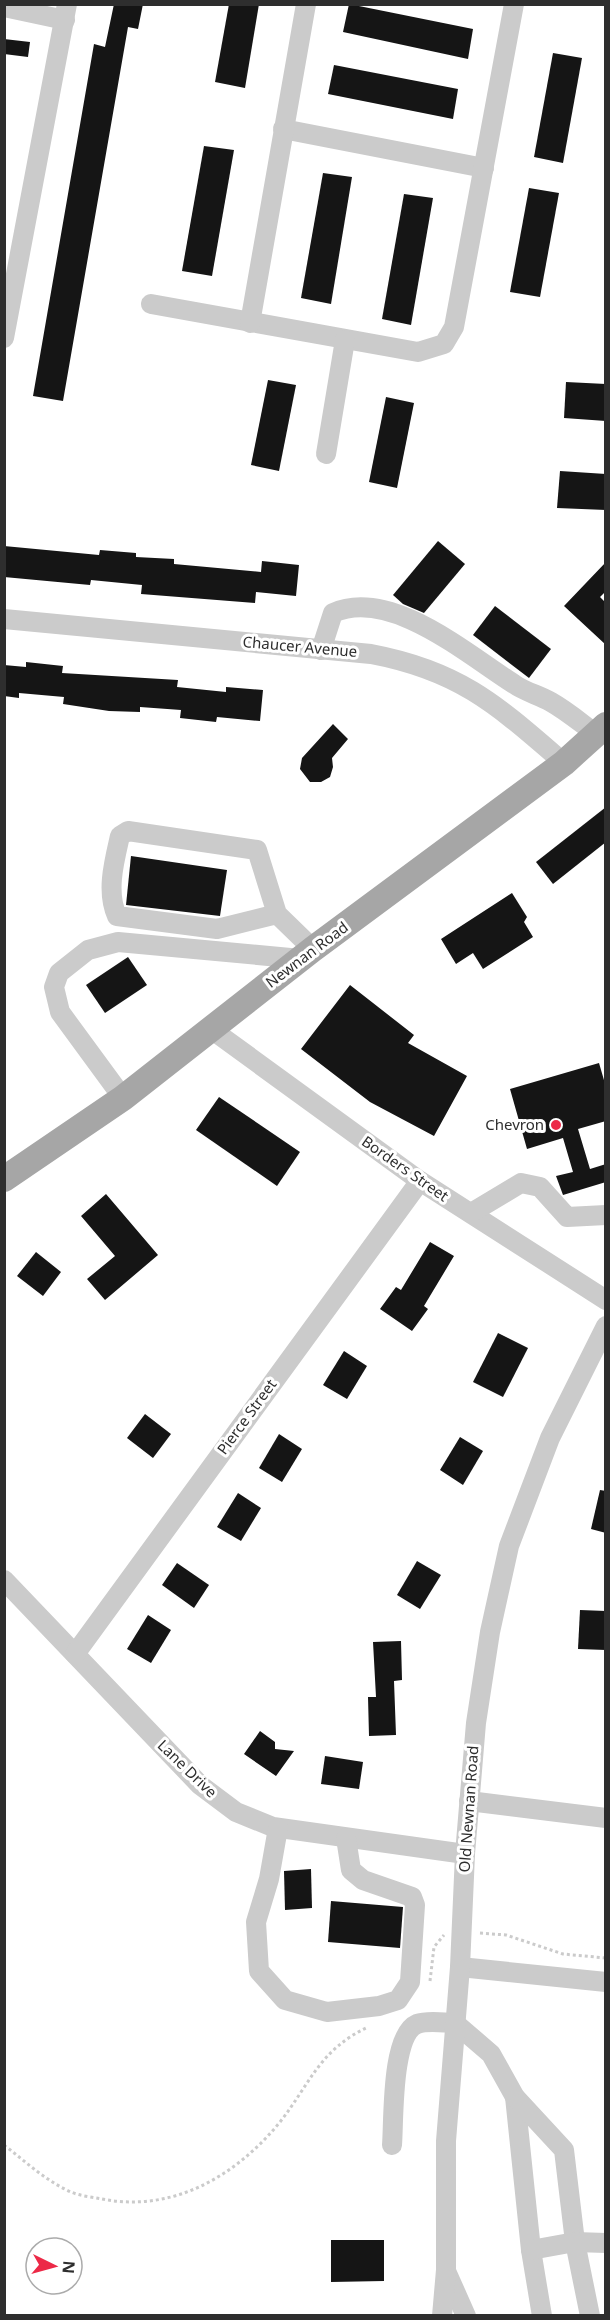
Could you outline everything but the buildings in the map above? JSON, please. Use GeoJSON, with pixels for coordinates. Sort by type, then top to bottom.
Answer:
{"type":"FeatureCollection","features":[{"type":"Feature","properties":{"kind":"main road","name":"Newnan Road"},"geometry":{"type":"LineString","coordinates":[[4,1179],[123,1098],[307,954],[564,763],[601,729]]}},
{"type":"Feature","properties":{"kind":"street"},"geometry":{"type":"LineString","coordinates":[[250,323],[306,4]]}},
{"type":"Feature","properties":{"kind":"street"},"geometry":{"type":"LineString","coordinates":[[151,304],[418,352],[444,344],[454,327],[514,4]]}},
{"type":"Feature","properties":{"kind":"street"},"geometry":{"type":"LineString","coordinates":[[4,7],[66,12],[4,338]]}},
{"type":"Feature","properties":{"kind":"street"},"geometry":{"type":"LineString","coordinates":[[284,129],[484,168]]}},
{"type":"Feature","properties":{"kind":"street"},"geometry":{"type":"LineString","coordinates":[[326,454],[345,340]]}},
{"type":"Feature","properties":{"kind":"street"},"geometry":{"type":"LineString","coordinates":[[321,650],[333,613],[346,607],[375,608],[416,622],[465,650],[516,686],[601,729]]}},
{"type":"Feature","properties":{"kind":"street","name":"Chaucer Avenue"},"geometry":{"type":"LineString","coordinates":[[4,619],[371,654],[409,661],[440,672],[477,692],[507,714],[564,763]]}},
{"type":"Feature","properties":{"kind":"street"},"geometry":{"type":"LineString","coordinates":[[277,914],[217,929],[117,916],[112,905],[112,872],[120,836],[128,831],[257,850],[277,914],[307,954]]}},
{"type":"Feature","properties":{"kind":"street"},"geometry":{"type":"LineString","coordinates":[[123,1098],[60,1012],[54,987],[59,973],[88,950],[118,942],[307,954]]}},
{"type":"Feature","properties":{"kind":"street","name":"Borders Street"},"geometry":{"type":"LineString","coordinates":[[211,1029],[420,1180],[606,1300]]}},
{"type":"Feature","properties":{"kind":"street","name":"Pierce Street"},"geometry":{"type":"LineString","coordinates":[[75,1654],[420,1180]]}},
{"type":"Feature","properties":{"kind":"street"},"geometry":{"type":"LineString","coordinates":[[471,1213],[521,1183],[540,1187],[567,1217],[606,1215]]}},
{"type":"Feature","properties":{"kind":"street","name":"Old Newnan Road"},"geometry":{"type":"LineString","coordinates":[[442,2316],[446,2270],[446,2141],[460,1966],[465,1854],[476,1723],[488,1643],[509,1546],[550,1438],[606,1326]]}},
{"type":"Feature","properties":{"kind":"street","name":"Lane Drive"},"geometry":{"type":"LineString","coordinates":[[6,1583],[200,1785],[236,1812],[278,1828],[465,1854]]}},
{"type":"Feature","properties":{"kind":"street"},"geometry":{"type":"LineString","coordinates":[[470,1801],[606,1818]]}},
{"type":"Feature","properties":{"kind":"street"},"geometry":{"type":"LineString","coordinates":[[278,1828],[269,1879],[256,1922],[259,1971],[285,2000],[327,2012],[379,2006],[396,2001],[410,1982],[415,1905],[412,1897],[363,1880],[351,1870],[346,1838]]}},
{"type":"Feature","properties":{"kind":"street"},"geometry":{"type":"LineString","coordinates":[[460,1966],[606,1982]]}},
{"type":"Feature","properties":{"kind":"street"},"geometry":{"type":"LineString","coordinates":[[396,2001],[413,2028]]}},
{"type":"Feature","properties":{"kind":"street"},"geometry":{"type":"LineString","coordinates":[[392,2145],[399,2058],[406,2033],[431,2022],[455,2023],[491,2054],[515,2097],[564,2150],[575,2242],[590,2316]]}},
{"type":"Feature","properties":{"kind":"street"},"geometry":{"type":"LineString","coordinates":[[515,2097],[531,2250],[542,2316]]}},
{"type":"Feature","properties":{"kind":"street"},"geometry":{"type":"LineString","coordinates":[[531,2250],[575,2242],[606,2243]]}},
{"type":"Feature","properties":{"kind":"street"},"geometry":{"type":"LineString","coordinates":[[446,2270],[466,2316]]}},
{"type":"Feature","properties":{"kind":"path"},"geometry":{"type":"LineString","coordinates":[[430,1985],[434,1947],[446,1934],[506,1935],[563,1953],[606,1958]]}},
{"type":"Feature","properties":{"kind":"path"},"geometry":{"type":"LineString","coordinates":[[4,2145],[49,2181],[74,2194],[123,2203],[179,2197],[219,2179],[256,2151],[282,2120],[328,2053],[355,2033],[373,2025]]}},
{"type":"Feature","properties":{"kind":"place","name":"Chevron"},"geometry":{"type":"Point","coordinates":[556,1125]}}]}
